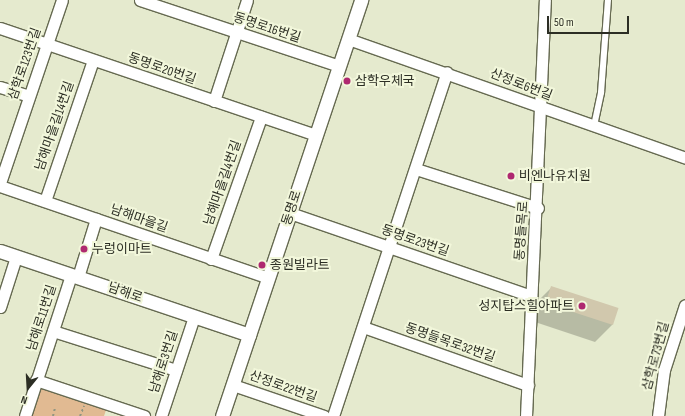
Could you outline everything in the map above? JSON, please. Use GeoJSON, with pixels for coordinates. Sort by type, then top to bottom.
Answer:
{"type":"FeatureCollection","features":[{"type":"Feature","properties":{"kind":"street","name":"삼학로123번길"},"geometry":{"type":"LineString","coordinates":[[0,184],[62,0]]}},
{"type":"Feature","properties":{"kind":"street","name":"동명로16번길"},"geometry":{"type":"LineString","coordinates":[[140,0],[339,66]]}},
{"type":"Feature","properties":{"kind":"street"},"geometry":{"type":"LineString","coordinates":[[214,101],[247,0]]}},
{"type":"Feature","properties":{"kind":"street","name":"동명로"},"geometry":{"type":"LineString","coordinates":[[222,416],[361,0]]}},
{"type":"Feature","properties":{"kind":"street","name":"동명들목로"},"geometry":{"type":"LineString","coordinates":[[526,416],[531,296],[538,208],[545,0]]}},
{"type":"Feature","properties":{"kind":"street","name":"동명로20번길"},"geometry":{"type":"LineString","coordinates":[[0,28],[316,135]]}},
{"type":"Feature","properties":{"kind":"street","name":"산정로6번길"},"geometry":{"type":"LineString","coordinates":[[348,39],[447,72],[541,108],[685,158]]}},
{"type":"Feature","properties":{"kind":"street","name":"남해마을길14번길"},"geometry":{"type":"LineString","coordinates":[[45,201],[93,60]]}},
{"type":"Feature","properties":{"kind":"street"},"geometry":{"type":"LineString","coordinates":[[333,416],[447,72]]}},
{"type":"Feature","properties":{"kind":"street"},"geometry":{"type":"LineString","coordinates":[[0,87],[29,96]]}},
{"type":"Feature","properties":{"kind":"street","name":"남해마을길4번길"},"geometry":{"type":"LineString","coordinates":[[211,259],[261,117]]}},
{"type":"Feature","properties":{"kind":"street"},"geometry":{"type":"LineString","coordinates":[[416,169],[538,208]]}},
{"type":"Feature","properties":{"kind":"street","name":"남해마을길"},"geometry":{"type":"LineString","coordinates":[[0,184],[96,219],[268,278]]}},
{"type":"Feature","properties":{"kind":"street","name":"동명로23번길"},"geometry":{"type":"LineString","coordinates":[[290,213],[531,296]]}},
{"type":"Feature","properties":{"kind":"street","name":"남해로11번길"},"geometry":{"type":"LineString","coordinates":[[25,416],[53,330],[96,219]]}},
{"type":"Feature","properties":{"kind":"street","name":"남해로"},"geometry":{"type":"LineString","coordinates":[[0,251],[249,335]]}},
{"type":"Feature","properties":{"kind":"street"},"geometry":{"type":"LineString","coordinates":[[0,307],[16,257]]}},
{"type":"Feature","properties":{"kind":"street","name":"삼학로73번길"},"geometry":{"type":"LineString","coordinates":[[658,416],[664,370],[685,305]]}},
{"type":"Feature","properties":{"kind":"street","name":"남해로3번길"},"geometry":{"type":"LineString","coordinates":[[161,416],[194,316]]}},
{"type":"Feature","properties":{"kind":"street","name":"동명들목로32번길"},"geometry":{"type":"LineString","coordinates":[[363,327],[528,385]]}},
{"type":"Feature","properties":{"kind":"street"},"geometry":{"type":"LineString","coordinates":[[53,330],[176,370]]}},
{"type":"Feature","properties":{"kind":"street"},"geometry":{"type":"LineString","coordinates":[[36,380],[110,411],[144,416]]}},
{"type":"Feature","properties":{"kind":"street","name":"산정로22번길"},"geometry":{"type":"LineString","coordinates":[[233,385],[324,416]]}},
{"type":"Feature","properties":{"kind":"lane"},"geometry":{"type":"LineString","coordinates":[[594,127],[601,93],[608,0]]}},
{"type":"Feature","properties":{"kind":"path"},"geometry":{"type":"LineString","coordinates":[[80,416],[84,404]]}},
{"type":"Feature","properties":{"kind":"path"},"geometry":{"type":"LineString","coordinates":[[53,416],[55,408]]}},
{"type":"Feature","properties":{"kind":"shaded area"},"geometry":{"type":"Polygon","coordinates":[[[38,385],[107,407],[104,416],[28,416],[38,385]]]}},
{"type":"Feature","properties":{"kind":"building","name":"성지탑스힐아파트"},"geometry":{"type":"Polygon","coordinates":[[[551,286],[619,308],[613,325],[545,303],[551,286]]]}},
{"type":"Feature","properties":{"kind":"place","name":"삼학우체국"},"geometry":{"type":"Point","coordinates":[347,81]}},
{"type":"Feature","properties":{"kind":"place","name":"비엔나유치원"},"geometry":{"type":"Point","coordinates":[511,176]}},
{"type":"Feature","properties":{"kind":"place","name":"누렁이마트"},"geometry":{"type":"Point","coordinates":[84,249]}},
{"type":"Feature","properties":{"kind":"place","name":"종원빌라트"},"geometry":{"type":"Point","coordinates":[262,265]}},
{"type":"Feature","properties":{"kind":"place","name":"성지탑스힐아파트"},"geometry":{"type":"Point","coordinates":[582,306]}}]}
